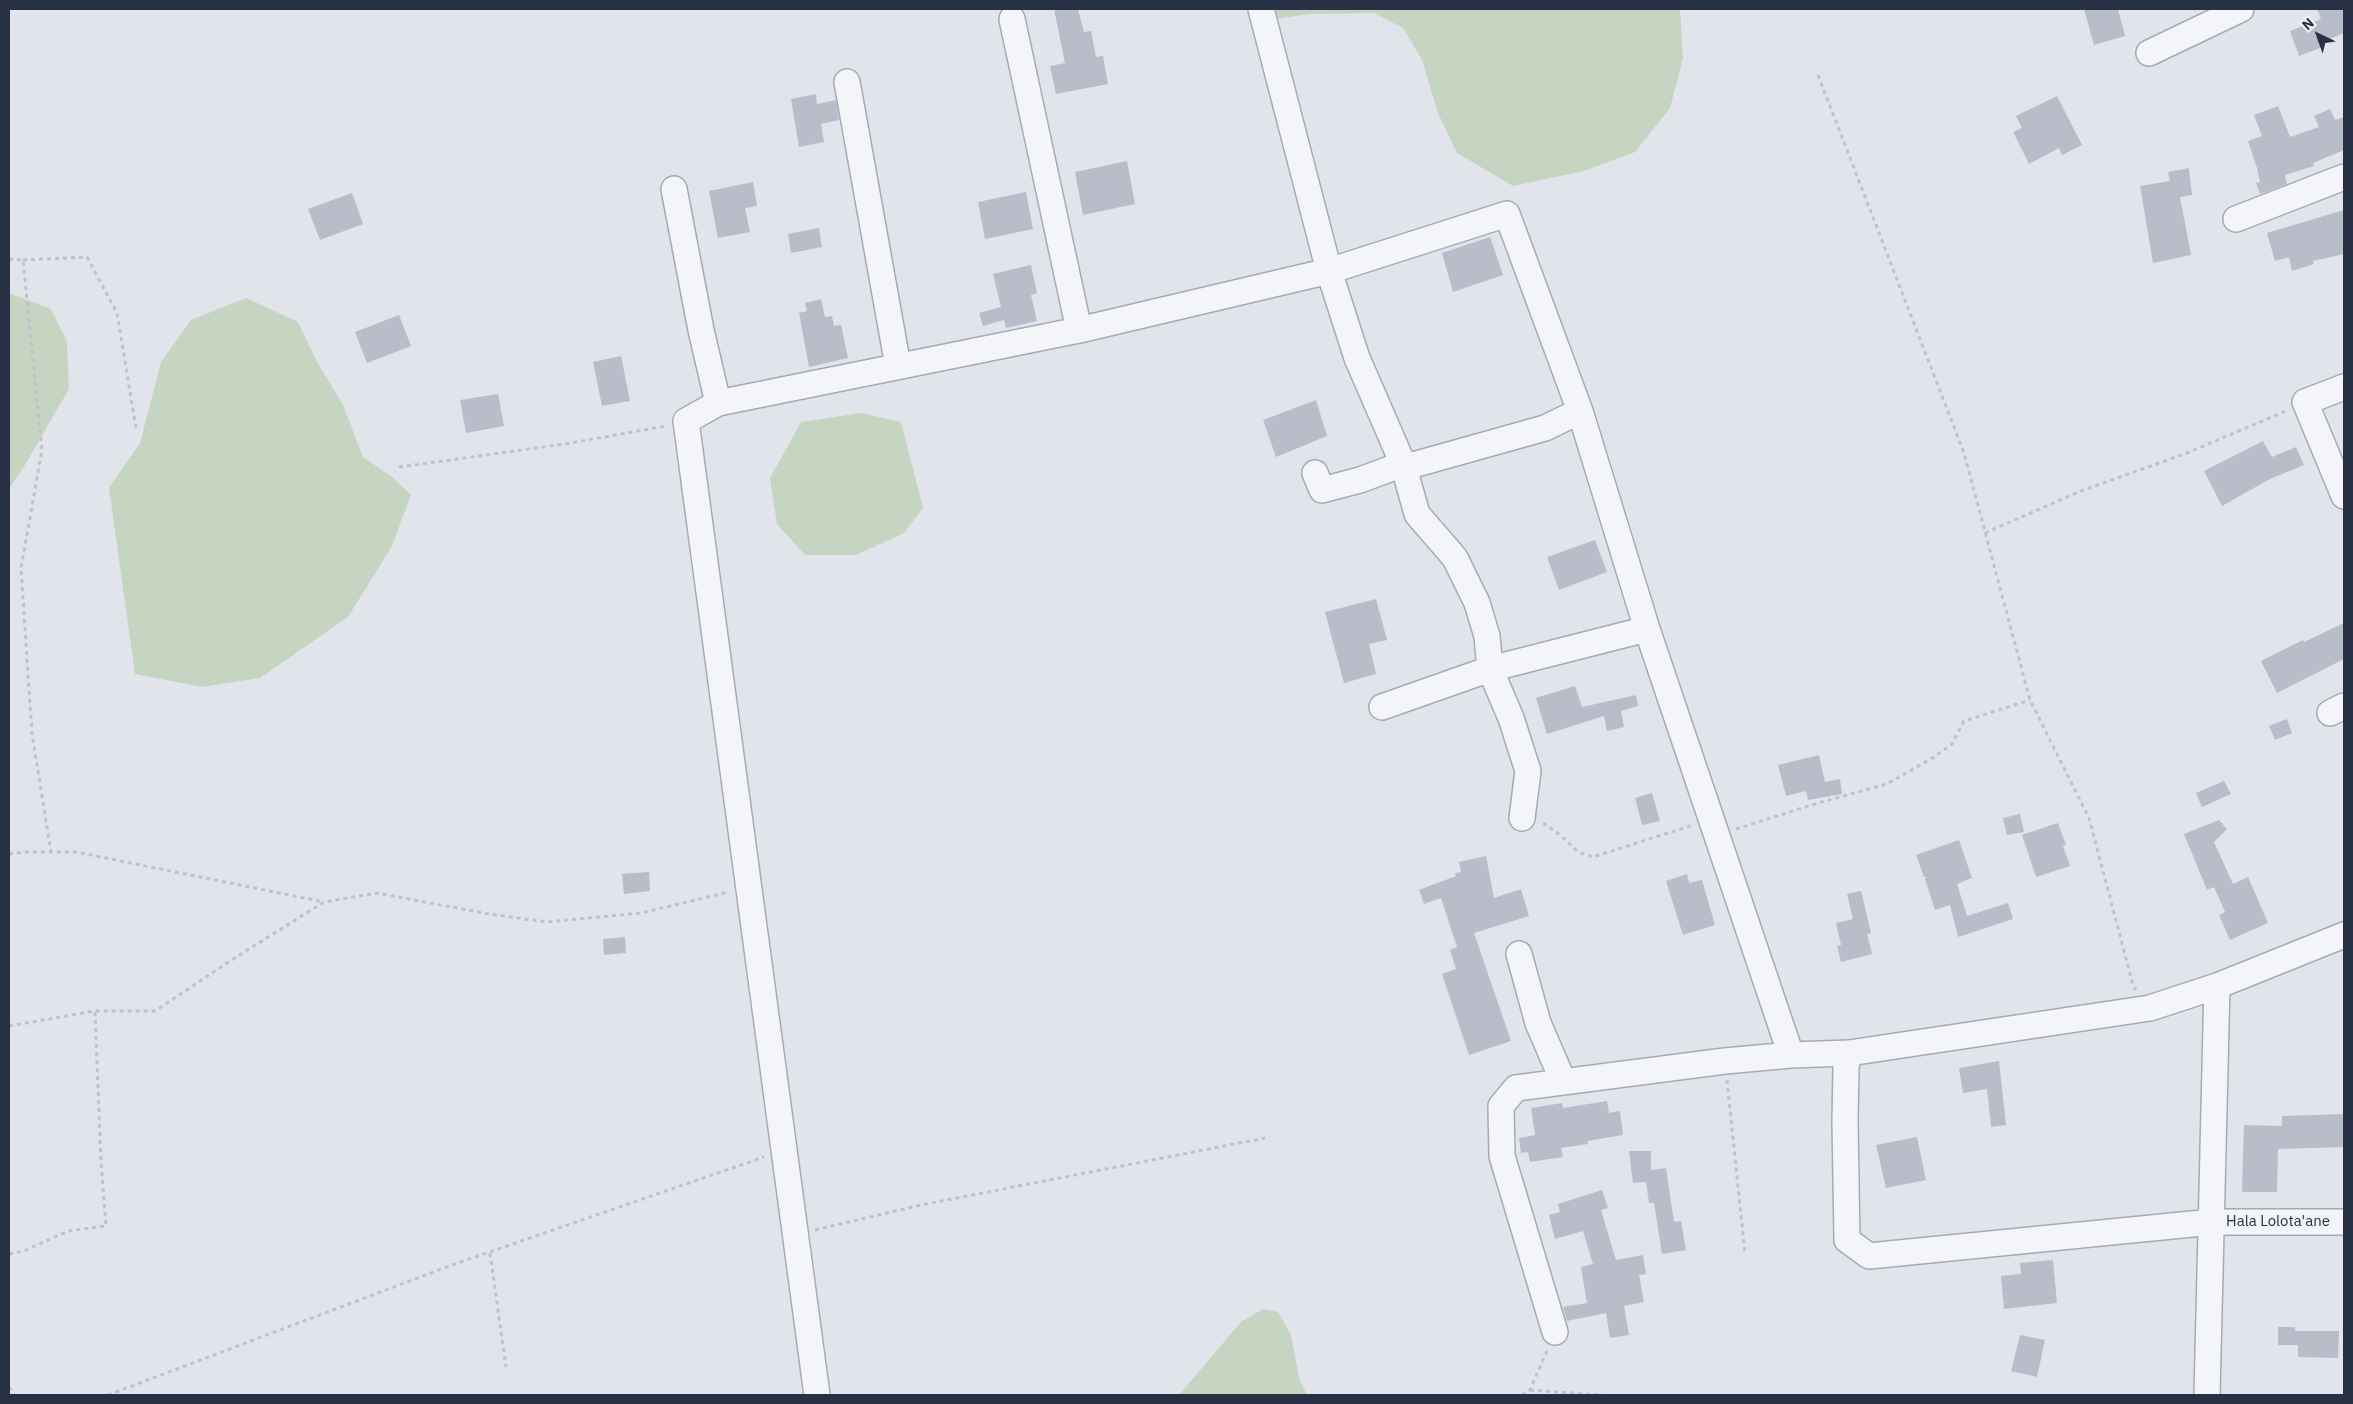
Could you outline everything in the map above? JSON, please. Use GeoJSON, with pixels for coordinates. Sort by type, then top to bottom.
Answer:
{"type":"FeatureCollection","features":[{"type":"Feature","properties":{"kind":"street"},"geometry":{"type":"LineString","coordinates":[[1261,9],[1329,271],[1357,358],[1403,464],[1416,514],[1455,558],[1477,604],[1487,636],[1490,669],[1511,718],[1528,771],[1522,818]]}},
{"type":"Feature","properties":{"kind":"street"},"geometry":{"type":"LineString","coordinates":[[2149,53],[2241,9]]}},
{"type":"Feature","properties":{"kind":"street"},"geometry":{"type":"LineString","coordinates":[[1012,19],[1079,330]]}},
{"type":"Feature","properties":{"kind":"street"},"geometry":{"type":"LineString","coordinates":[[847,82],[898,366]]}},
{"type":"Feature","properties":{"kind":"street"},"geometry":{"type":"LineString","coordinates":[[2236,219],[2344,178]]}},
{"type":"Feature","properties":{"kind":"street"},"geometry":{"type":"LineString","coordinates":[[674,189],[701,330],[718,403]]}},
{"type":"Feature","properties":{"kind":"street"},"geometry":{"type":"LineString","coordinates":[[817,1395],[686,421],[718,403],[1079,330],[1329,271],[1507,214],[1580,411],[1647,629],[1791,1055]]}},
{"type":"Feature","properties":{"kind":"street"},"geometry":{"type":"LineString","coordinates":[[2344,387],[2304,402],[2344,496]]}},
{"type":"Feature","properties":{"kind":"street"},"geometry":{"type":"LineString","coordinates":[[1315,473],[1322,490],[1360,480],[1403,464],[1413,465],[1544,428],[1580,411]]}},
{"type":"Feature","properties":{"kind":"street"},"geometry":{"type":"LineString","coordinates":[[1382,707],[1490,669],[1647,629]]}},
{"type":"Feature","properties":{"kind":"street"},"geometry":{"type":"LineString","coordinates":[[1555,1332],[1502,1156],[1501,1106],[1516,1088],[1725,1061],[1791,1055],[1849,1053],[2150,1008],[2217,986],[2344,935]]}},
{"type":"Feature","properties":{"kind":"street"},"geometry":{"type":"LineString","coordinates":[[1518,954],[1538,1023],[1563,1081]]}},
{"type":"Feature","properties":{"kind":"street"},"geometry":{"type":"LineString","coordinates":[[2208,1395],[2217,986]]}},
{"type":"Feature","properties":{"kind":"street","name":"Hala Lolota'ane"},"geometry":{"type":"LineString","coordinates":[[1849,1053],[1846,1068],[1845,1121],[1847,1240],[1869,1256],[2212,1222],[2344,1222]]}},
{"type":"Feature","properties":{"kind":"path"},"geometry":{"type":"LineString","coordinates":[[1818,74],[1964,453],[2030,700],[2089,818],[2133,985],[2150,1008]]}},
{"type":"Feature","properties":{"kind":"path"},"geometry":{"type":"LineString","coordinates":[[9,259],[87,257],[117,313],[136,428]]}},
{"type":"Feature","properties":{"kind":"path"},"geometry":{"type":"LineString","coordinates":[[23,260],[42,450],[21,568],[32,734],[51,852]]}},
{"type":"Feature","properties":{"kind":"path"},"geometry":{"type":"LineString","coordinates":[[1985,533],[2081,492],[2205,446],[2304,402]]}},
{"type":"Feature","properties":{"kind":"path"},"geometry":{"type":"LineString","coordinates":[[399,467],[565,444],[646,431],[686,421]]}},
{"type":"Feature","properties":{"kind":"path"},"geometry":{"type":"LineString","coordinates":[[1522,818],[1536,819],[1560,835],[1578,852],[1593,857],[1696,824],[1714,828],[1739,829],[1818,803],[1887,784],[1934,757],[1952,744],[1964,721],[2030,700]]}},
{"type":"Feature","properties":{"kind":"path"},"geometry":{"type":"LineString","coordinates":[[9,854],[76,852],[324,902],[377,893],[489,914],[547,922],[641,913],[748,888]]}},
{"type":"Feature","properties":{"kind":"path"},"geometry":{"type":"LineString","coordinates":[[9,1026],[95,1012],[155,1012],[324,902]]}},
{"type":"Feature","properties":{"kind":"path"},"geometry":{"type":"LineString","coordinates":[[9,1254],[24,1252],[68,1231],[106,1226],[101,1163],[95,1012]]}},
{"type":"Feature","properties":{"kind":"path"},"geometry":{"type":"LineString","coordinates":[[1725,1061],[1745,1254]]}},
{"type":"Feature","properties":{"kind":"path"},"geometry":{"type":"LineString","coordinates":[[795,1234],[921,1205],[1265,1138]]}},
{"type":"Feature","properties":{"kind":"path"},"geometry":{"type":"LineString","coordinates":[[108,1395],[339,1306],[784,1150]]}},
{"type":"Feature","properties":{"kind":"path"},"geometry":{"type":"LineString","coordinates":[[490,1252],[506,1367]]}},
{"type":"Feature","properties":{"kind":"path"},"geometry":{"type":"LineString","coordinates":[[1522,1395],[1530,1390],[1555,1332]]}},
{"type":"Feature","properties":{"kind":"path"},"geometry":{"type":"LineString","coordinates":[[9,1387],[14,1395]]}},
{"type":"Feature","properties":{"kind":"path"},"geometry":{"type":"LineString","coordinates":[[1530,1390],[1602,1395]]}},
{"type":"Feature","properties":{"kind":"green space"},"geometry":{"type":"Polygon","coordinates":[[[1266,9],[1680,9],[1683,58],[1670,108],[1635,152],[1584,171],[1513,186],[1457,153],[1438,113],[1422,60],[1403,28],[1374,13],[1310,14],[1269,20],[1266,9]]]}},
{"type":"Feature","properties":{"kind":"green space"},"geometry":{"type":"Polygon","coordinates":[[[9,293],[51,309],[67,342],[69,389],[9,489],[9,293]]]}},
{"type":"Feature","properties":{"kind":"green space"},"geometry":{"type":"Polygon","coordinates":[[[246,298],[298,322],[316,360],[343,405],[363,457],[392,477],[411,495],[392,546],[348,617],[260,678],[202,687],[135,674],[109,488],[140,443],[161,362],[191,320],[246,298]]]}},
{"type":"Feature","properties":{"kind":"green space"},"geometry":{"type":"Polygon","coordinates":[[[861,413],[901,422],[923,508],[904,533],[856,555],[805,555],[777,524],[770,478],[801,422],[861,413]]]}},
{"type":"Feature","properties":{"kind":"green space"},"geometry":{"type":"Polygon","coordinates":[[[1263,1309],[1278,1312],[1291,1335],[1299,1378],[1307,1395],[1179,1395],[1241,1322],[1263,1309]]]}},
{"type":"Feature","properties":{"kind":"building"},"geometry":{"type":"Polygon","coordinates":[[[1054,9],[1078,9],[1084,32],[1091,31],[1096,57],[1103,56],[1108,84],[1056,94],[1050,66],[1065,63],[1054,9]]]}},
{"type":"Feature","properties":{"kind":"building"},"geometry":{"type":"Polygon","coordinates":[[[2084,9],[2118,9],[2125,36],[2094,45],[2084,9]]]}},
{"type":"Feature","properties":{"kind":"building"},"geometry":{"type":"Polygon","coordinates":[[[2317,9],[2344,9],[2344,33],[2323,42],[2325,46],[2299,56],[2290,31],[2321,19],[2317,9]]]}},
{"type":"Feature","properties":{"kind":"building"},"geometry":{"type":"Polygon","coordinates":[[[816,94],[817,104],[836,100],[839,120],[821,124],[824,142],[799,147],[791,99],[816,94]]]}},
{"type":"Feature","properties":{"kind":"building"},"geometry":{"type":"Polygon","coordinates":[[[2057,96],[2082,145],[2062,155],[2059,148],[2029,164],[2013,132],[2022,128],[2016,116],[2057,96]]]}},
{"type":"Feature","properties":{"kind":"building"},"geometry":{"type":"Polygon","coordinates":[[[2278,106],[2290,137],[2319,127],[2314,116],[2330,109],[2335,120],[2344,117],[2344,150],[2313,163],[2314,166],[2285,175],[2287,184],[2260,194],[2256,183],[2260,182],[2257,168],[2248,141],[2262,136],[2254,115],[2278,106]]]}},
{"type":"Feature","properties":{"kind":"building"},"geometry":{"type":"Polygon","coordinates":[[[1127,161],[1135,204],[1083,215],[1075,172],[1127,161]]]}},
{"type":"Feature","properties":{"kind":"building"},"geometry":{"type":"Polygon","coordinates":[[[2189,168],[2192,195],[2180,197],[2191,255],[2153,263],[2140,186],[2170,181],[2168,172],[2189,168]]]}},
{"type":"Feature","properties":{"kind":"building"},"geometry":{"type":"Polygon","coordinates":[[[753,182],[757,206],[745,208],[750,232],[718,238],[709,191],[753,182]]]}},
{"type":"Feature","properties":{"kind":"building"},"geometry":{"type":"Polygon","coordinates":[[[1026,192],[1033,229],[985,239],[978,202],[1026,192]]]}},
{"type":"Feature","properties":{"kind":"building"},"geometry":{"type":"Polygon","coordinates":[[[352,193],[363,224],[320,240],[308,209],[352,193]]]}},
{"type":"Feature","properties":{"kind":"building"},"geometry":{"type":"Polygon","coordinates":[[[2344,210],[2344,254],[2313,261],[2314,264],[2292,271],[2289,257],[2275,261],[2267,233],[2344,210]]]}},
{"type":"Feature","properties":{"kind":"building"},"geometry":{"type":"Polygon","coordinates":[[[819,228],[822,247],[791,253],[788,234],[819,228]]]}},
{"type":"Feature","properties":{"kind":"building"},"geometry":{"type":"Polygon","coordinates":[[[1490,237],[1503,275],[1453,292],[1442,253],[1490,237]]]}},
{"type":"Feature","properties":{"kind":"building"},"geometry":{"type":"Polygon","coordinates":[[[1031,265],[1037,293],[1031,295],[1037,321],[1006,328],[1004,320],[983,326],[979,313],[1001,307],[993,274],[1031,265]]]}},
{"type":"Feature","properties":{"kind":"building"},"geometry":{"type":"Polygon","coordinates":[[[821,299],[825,317],[832,316],[834,326],[841,325],[848,358],[809,367],[799,313],[807,311],[805,303],[821,299]]]}},
{"type":"Feature","properties":{"kind":"building"},"geometry":{"type":"Polygon","coordinates":[[[399,315],[411,346],[367,363],[355,332],[399,315]]]}},
{"type":"Feature","properties":{"kind":"building"},"geometry":{"type":"Polygon","coordinates":[[[621,356],[630,401],[602,406],[593,362],[621,356]]]}},
{"type":"Feature","properties":{"kind":"building"},"geometry":{"type":"Polygon","coordinates":[[[498,394],[504,426],[466,433],[460,400],[498,394]]]}},
{"type":"Feature","properties":{"kind":"building"},"geometry":{"type":"Polygon","coordinates":[[[1316,400],[1327,436],[1276,457],[1263,420],[1316,400]]]}},
{"type":"Feature","properties":{"kind":"building"},"geometry":{"type":"Polygon","coordinates":[[[2263,441],[2272,457],[2296,447],[2304,465],[2270,479],[2222,506],[2204,471],[2263,441]]]}},
{"type":"Feature","properties":{"kind":"building"},"geometry":{"type":"Polygon","coordinates":[[[1595,540],[1607,572],[1559,590],[1547,557],[1595,540]]]}},
{"type":"Feature","properties":{"kind":"building"},"geometry":{"type":"Polygon","coordinates":[[[1376,599],[1387,640],[1369,644],[1376,674],[1344,683],[1325,612],[1376,599]]]}},
{"type":"Feature","properties":{"kind":"building"},"geometry":{"type":"Polygon","coordinates":[[[2344,623],[2344,659],[2277,693],[2261,661],[2303,640],[2304,642],[2344,623]]]}},
{"type":"Feature","properties":{"kind":"building"},"geometry":{"type":"Polygon","coordinates":[[[1575,686],[1582,707],[1636,695],[1638,706],[1621,711],[1624,727],[1607,731],[1604,716],[1547,734],[1536,698],[1575,686]]]}},
{"type":"Feature","properties":{"kind":"building"},"geometry":{"type":"Polygon","coordinates":[[[2287,719],[2292,733],[2275,740],[2269,726],[2287,719]]]}},
{"type":"Feature","properties":{"kind":"building"},"geometry":{"type":"Polygon","coordinates":[[[1819,755],[1825,782],[1840,779],[1842,794],[1808,800],[1806,791],[1786,796],[1778,765],[1819,755]]]}},
{"type":"Feature","properties":{"kind":"building"},"geometry":{"type":"Polygon","coordinates":[[[2224,781],[2231,794],[2202,807],[2196,793],[2224,781]]]}},
{"type":"Feature","properties":{"kind":"building"},"geometry":{"type":"Polygon","coordinates":[[[1652,793],[1660,821],[1642,825],[1635,798],[1652,793]]]}},
{"type":"Feature","properties":{"kind":"building"},"geometry":{"type":"Polygon","coordinates":[[[2020,814],[2024,832],[2007,835],[2003,818],[2020,814]]]}},
{"type":"Feature","properties":{"kind":"building"},"geometry":{"type":"Polygon","coordinates":[[[2219,820],[2227,829],[2214,842],[2233,884],[2248,877],[2268,923],[2230,940],[2219,915],[2225,912],[2214,887],[2207,890],[2184,834],[2219,820]]]}},
{"type":"Feature","properties":{"kind":"building"},"geometry":{"type":"Polygon","coordinates":[[[2058,823],[2066,845],[2063,846],[2070,866],[2036,877],[2022,835],[2058,823]]]}},
{"type":"Feature","properties":{"kind":"building"},"geometry":{"type":"Polygon","coordinates":[[[1959,840],[1972,878],[1957,884],[1967,916],[2008,903],[2013,919],[1958,937],[1950,905],[1935,910],[1925,879],[1927,877],[1924,877],[1916,855],[1959,840]]]}},
{"type":"Feature","properties":{"kind":"building"},"geometry":{"type":"Polygon","coordinates":[[[1486,856],[1494,898],[1521,889],[1529,916],[1474,933],[1511,1041],[1469,1055],[1442,974],[1456,969],[1450,950],[1457,947],[1441,898],[1424,904],[1419,890],[1456,876],[1455,873],[1461,872],[1459,862],[1486,856]]]}},
{"type":"Feature","properties":{"kind":"building"},"geometry":{"type":"Polygon","coordinates":[[[649,872],[650,891],[624,894],[622,874],[649,872]]]}},
{"type":"Feature","properties":{"kind":"building"},"geometry":{"type":"Polygon","coordinates":[[[1687,874],[1689,883],[1702,880],[1715,925],[1683,935],[1666,881],[1687,874]]]}},
{"type":"Feature","properties":{"kind":"building"},"geometry":{"type":"Polygon","coordinates":[[[1861,891],[1871,933],[1867,934],[1872,954],[1841,962],[1837,946],[1841,945],[1836,923],[1853,919],[1847,894],[1861,891]]]}},
{"type":"Feature","properties":{"kind":"building"},"geometry":{"type":"Polygon","coordinates":[[[625,937],[626,953],[604,955],[603,939],[625,937]]]}},
{"type":"Feature","properties":{"kind":"building"},"geometry":{"type":"Polygon","coordinates":[[[1999,1061],[2006,1125],[1991,1127],[1987,1089],[1963,1093],[1959,1068],[1999,1061]]]}},
{"type":"Feature","properties":{"kind":"building"},"geometry":{"type":"Polygon","coordinates":[[[1607,1101],[1609,1113],[1620,1111],[1623,1135],[1587,1141],[1588,1144],[1561,1148],[1563,1157],[1530,1162],[1528,1152],[1521,1153],[1519,1138],[1535,1135],[1531,1108],[1562,1103],[1563,1108],[1607,1101]]]}},
{"type":"Feature","properties":{"kind":"building"},"geometry":{"type":"Polygon","coordinates":[[[2344,1114],[2344,1147],[2278,1149],[2277,1192],[2242,1192],[2244,1125],[2282,1126],[2282,1116],[2344,1114]]]}},
{"type":"Feature","properties":{"kind":"building"},"geometry":{"type":"Polygon","coordinates":[[[1917,1137],[1926,1180],[1886,1188],[1876,1145],[1917,1137]]]}},
{"type":"Feature","properties":{"kind":"building"},"geometry":{"type":"Polygon","coordinates":[[[1629,1151],[1651,1151],[1651,1170],[1666,1168],[1674,1222],[1681,1221],[1686,1250],[1662,1254],[1654,1203],[1649,1203],[1646,1182],[1633,1183],[1629,1151]]]}},
{"type":"Feature","properties":{"kind":"building"},"geometry":{"type":"Polygon","coordinates":[[[1602,1190],[1608,1208],[1601,1210],[1616,1260],[1643,1255],[1646,1274],[1639,1275],[1644,1302],[1624,1306],[1629,1335],[1610,1338],[1606,1313],[1567,1321],[1563,1307],[1587,1303],[1581,1267],[1593,1264],[1583,1231],[1555,1239],[1549,1215],[1560,1212],[1558,1204],[1602,1190]]]}},
{"type":"Feature","properties":{"kind":"building"},"geometry":{"type":"Polygon","coordinates":[[[2053,1260],[2057,1303],[2004,1309],[2001,1276],[2021,1274],[2020,1263],[2053,1260]]]}},
{"type":"Feature","properties":{"kind":"building"},"geometry":{"type":"Polygon","coordinates":[[[2278,1327],[2295,1327],[2295,1331],[2339,1331],[2338,1358],[2298,1357],[2298,1345],[2278,1345],[2278,1327]]]}},
{"type":"Feature","properties":{"kind":"building"},"geometry":{"type":"Polygon","coordinates":[[[2020,1335],[2045,1340],[2037,1377],[2011,1371],[2020,1335]]]}}]}
